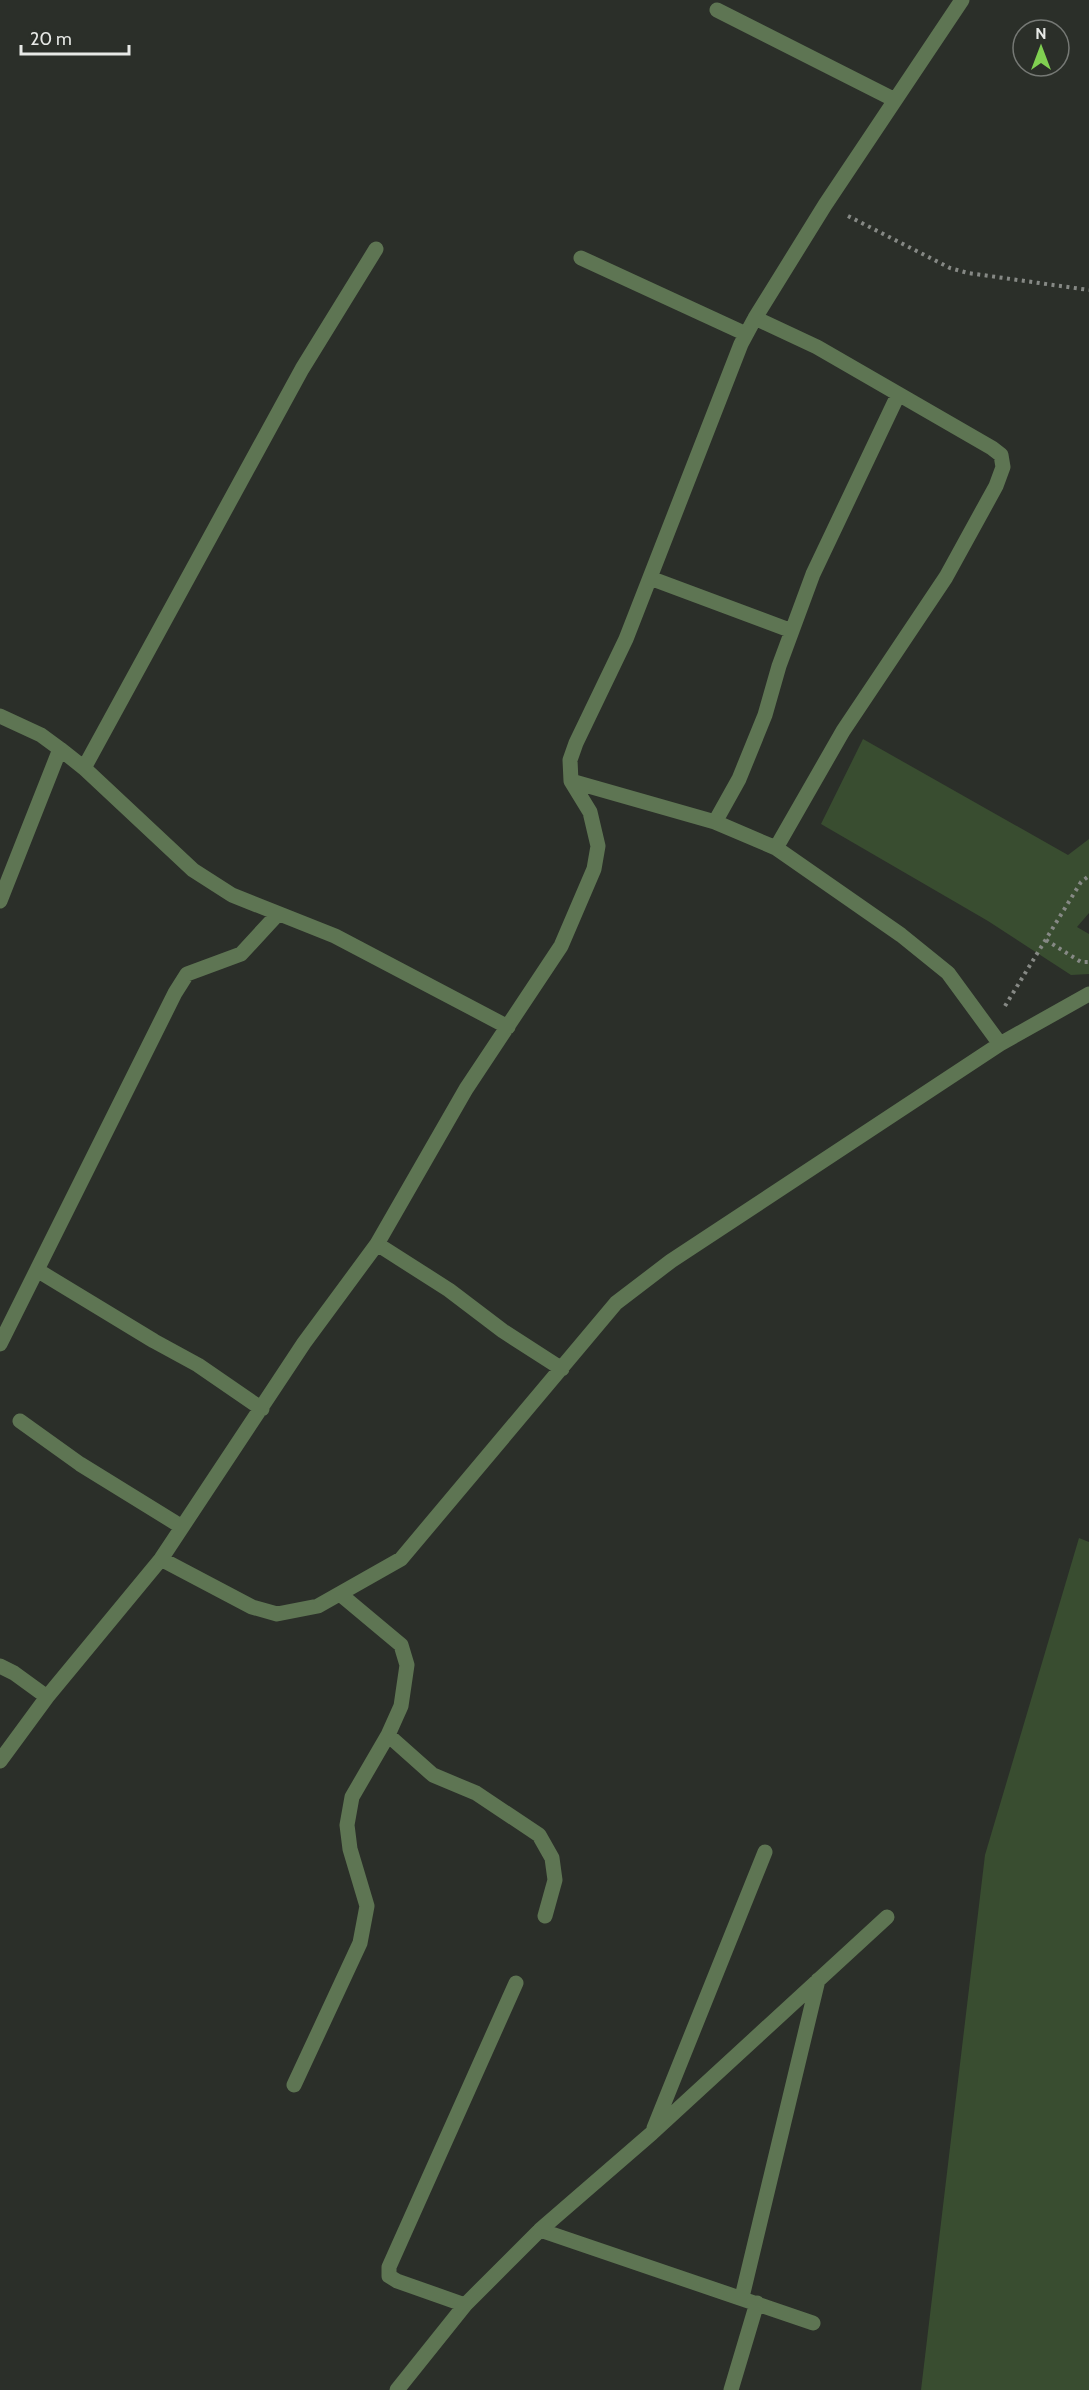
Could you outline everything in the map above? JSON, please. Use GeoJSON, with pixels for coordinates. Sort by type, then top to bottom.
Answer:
{"type":"FeatureCollection","features":[{"type":"Feature","properties":{"kind":"street"},"geometry":{"type":"LineString","coordinates":[[0,1761],[47,1697],[161,1559],[304,1343],[377,1244],[466,1089],[561,946],[594,869],[598,846],[590,812],[572,781],[570,760],[626,639],[746,334],[825,205],[962,0]]}},
{"type":"Feature","properties":{"kind":"street"},"geometry":{"type":"LineString","coordinates":[[717,10],[895,99]]}},
{"type":"Feature","properties":{"kind":"street"},"geometry":{"type":"LineString","coordinates":[[84,768],[302,369],[376,249]]}},
{"type":"Feature","properties":{"kind":"street"},"geometry":{"type":"LineString","coordinates":[[581,258],[746,334]]}},
{"type":"Feature","properties":{"kind":"street"},"geometry":{"type":"LineString","coordinates":[[755,318],[817,347],[992,448],[1001,455],[1003,467],[996,486],[946,577],[843,731],[776,848]]}},
{"type":"Feature","properties":{"kind":"street"},"geometry":{"type":"LineString","coordinates":[[715,822],[739,779],[761,725],[779,666],[813,574],[898,395]]}},
{"type":"Feature","properties":{"kind":"street"},"geometry":{"type":"LineString","coordinates":[[650,578],[792,631]]}},
{"type":"Feature","properties":{"kind":"street"},"geometry":{"type":"LineString","coordinates":[[0,716],[41,735],[60,749],[84,768],[193,870],[232,895],[277,915],[335,936],[508,1027]]}},
{"type":"Feature","properties":{"kind":"street"},"geometry":{"type":"LineString","coordinates":[[0,901],[60,749]]}},
{"type":"Feature","properties":{"kind":"street"},"geometry":{"type":"LineString","coordinates":[[572,781],[715,822],[776,848],[901,935],[948,973],[1000,1044]]}},
{"type":"Feature","properties":{"kind":"street"},"geometry":{"type":"LineString","coordinates":[[0,1344],[175,993],[187,974],[241,954],[277,915]]}},
{"type":"Feature","properties":{"kind":"street"},"geometry":{"type":"LineString","coordinates":[[161,1559],[252,1607],[277,1614],[318,1606],[401,1560],[616,1303],[670,1261],[1000,1044],[1089,994]]}},
{"type":"Feature","properties":{"kind":"street"},"geometry":{"type":"LineString","coordinates":[[377,1244],[449,1290],[503,1331],[562,1369]]}},
{"type":"Feature","properties":{"kind":"street"},"geometry":{"type":"LineString","coordinates":[[37,1269],[127,1325],[198,1365],[262,1409]]}},
{"type":"Feature","properties":{"kind":"street"},"geometry":{"type":"LineString","coordinates":[[20,1421],[80,1464],[182,1527]]}},
{"type":"Feature","properties":{"kind":"street"},"geometry":{"type":"LineString","coordinates":[[294,2085],[360,1943],[367,1906],[350,1850],[347,1825],[352,1797],[388,1735],[401,1706],[407,1665],[401,1645],[340,1594]]}},
{"type":"Feature","properties":{"kind":"street"},"geometry":{"type":"LineString","coordinates":[[0,1666],[14,1673],[47,1697]]}},
{"type":"Feature","properties":{"kind":"street"},"geometry":{"type":"LineString","coordinates":[[388,1735],[433,1775],[477,1793],[539,1835],[552,1858],[555,1880],[545,1916]]}},
{"type":"Feature","properties":{"kind":"street"},"geometry":{"type":"LineString","coordinates":[[652,2133],[765,1852]]}},
{"type":"Feature","properties":{"kind":"street"},"geometry":{"type":"LineString","coordinates":[[397,2390],[465,2305],[540,2230],[652,2133],[887,1917]]}},
{"type":"Feature","properties":{"kind":"street"},"geometry":{"type":"LineString","coordinates":[[742,2298],[818,1980]]}},
{"type":"Feature","properties":{"kind":"street"},"geometry":{"type":"LineString","coordinates":[[465,2305],[397,2281],[389,2276],[388,2267],[516,1983]]}},
{"type":"Feature","properties":{"kind":"street"},"geometry":{"type":"LineString","coordinates":[[540,2230],[813,2323]]}},
{"type":"Feature","properties":{"kind":"street"},"geometry":{"type":"LineString","coordinates":[[731,2390],[757,2303]]}},
{"type":"Feature","properties":{"kind":"path"},"geometry":{"type":"LineString","coordinates":[[825,205],[950,268],[968,273],[1089,290]]}},
{"type":"Feature","properties":{"kind":"path"},"geometry":{"type":"LineString","coordinates":[[990,1030],[1081,882],[1089,876]]}},
{"type":"Feature","properties":{"kind":"path"},"geometry":{"type":"LineString","coordinates":[[1046,940],[1081,962],[1089,962]]}},
{"type":"Feature","properties":{"kind":"green space"},"geometry":{"type":"Polygon","coordinates":[[[863,739],[1068,855],[1089,839],[1089,913],[1077,927],[1089,934],[1089,974],[1071,975],[988,921],[821,824],[863,739]]]}},
{"type":"Feature","properties":{"kind":"green space"},"geometry":{"type":"Polygon","coordinates":[[[1079,1538],[1089,1542],[1089,2390],[921,2390],[985,1855],[1079,1538]]]}}]}
